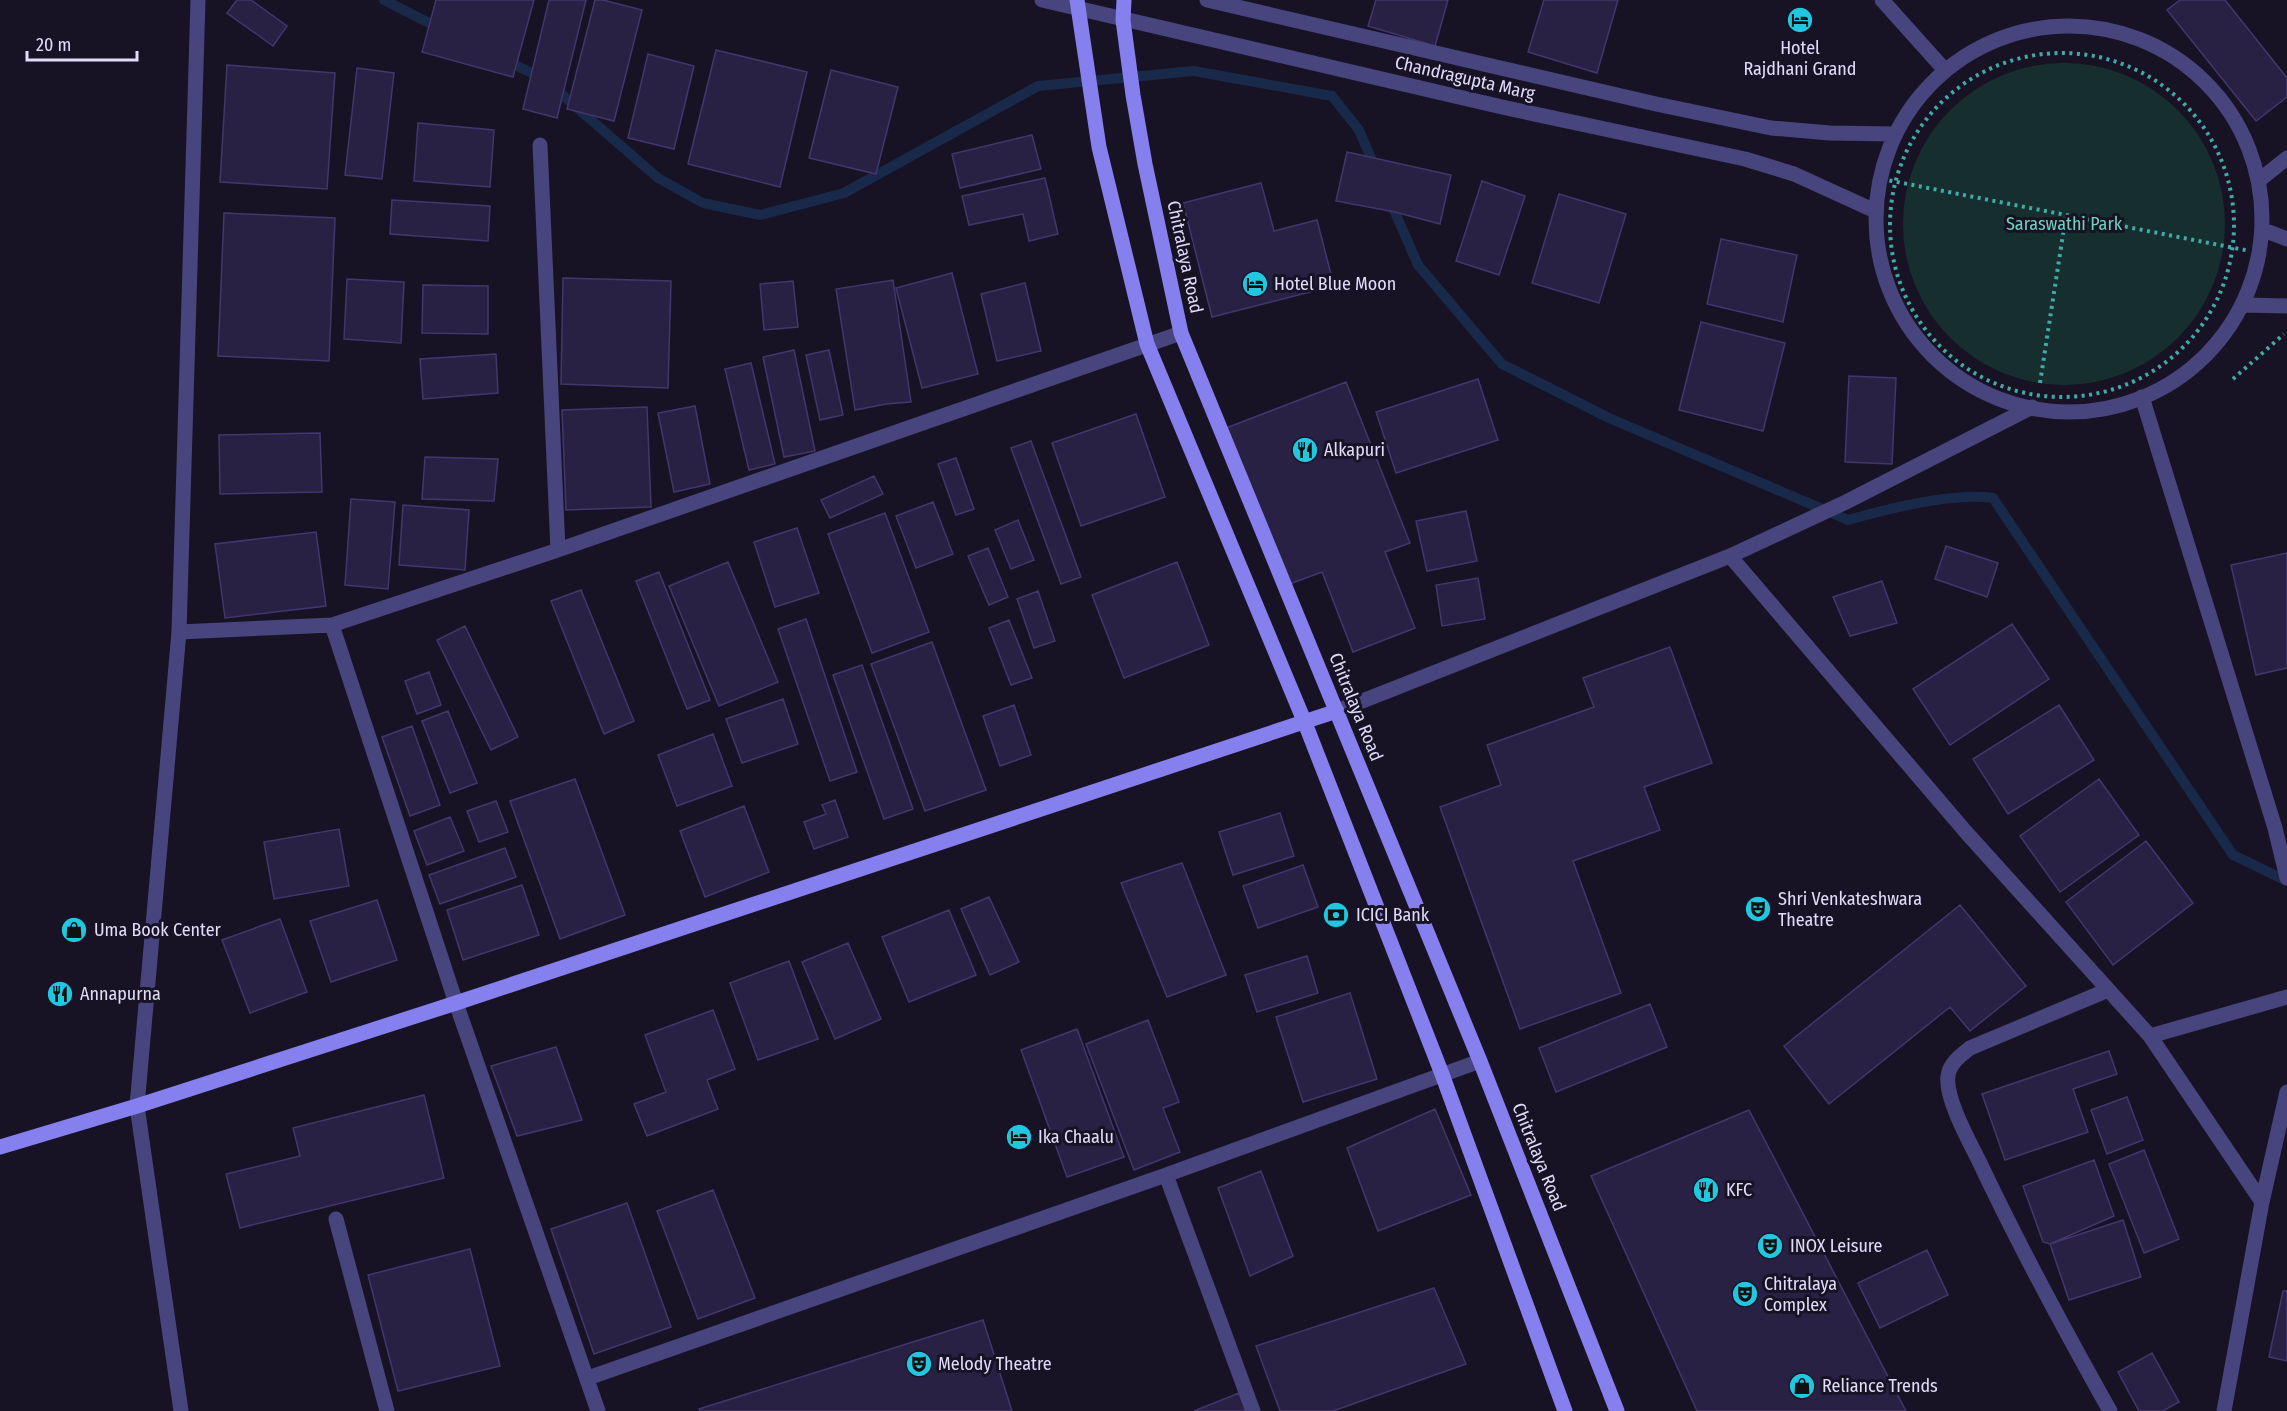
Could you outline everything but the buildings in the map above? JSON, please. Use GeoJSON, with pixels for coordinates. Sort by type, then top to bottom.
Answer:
{"type":"FeatureCollection","features":[{"type":"Feature","properties":{"kind":"main road","name":"Chitralaya Road"},"geometry":{"type":"LineString","coordinates":[[1124,0],[1123,20],[1145,164],[1181,333],[1480,1061],[1617,1411]]}},
{"type":"Feature","properties":{"kind":"main road"},"geometry":{"type":"LineString","coordinates":[[1077,4],[1099,147],[1147,344],[1305,723],[1442,1074],[1565,1411]]}},
{"type":"Feature","properties":{"kind":"main road"},"geometry":{"type":"LineString","coordinates":[[0,1147],[137,1107],[456,1003],[1337,711]]}},
{"type":"Feature","properties":{"kind":"street"},"geometry":{"type":"LineString","coordinates":[[181,1411],[137,1107],[179,632],[198,0]]}},
{"type":"Feature","properties":{"kind":"street","name":"Chandragupta Marg"},"geometry":{"type":"LineString","coordinates":[[1042,0],[1077,4],[1123,20],[1745,159],[1794,174],[1873,210]]}},
{"type":"Feature","properties":{"kind":"street","name":"Chandragupta Marg"},"geometry":{"type":"LineString","coordinates":[[1207,0],[1656,104],[1771,128],[1830,133],[1894,134]]}},
{"type":"Feature","properties":{"kind":"street"},"geometry":{"type":"LineString","coordinates":[[1882,0],[1942,68]]}},
{"type":"Feature","properties":{"kind":"street"},"geometry":{"type":"LineString","coordinates":[[2045,26],[2094,30],[2151,47],[2201,79],[2239,124],[2262,178],[2269,213],[2269,232],[2245,305],[2224,339],[2189,372],[2142,398],[2088,406],[2035,402],[1975,390],[1930,357],[1891,307],[1878,250],[1873,210],[1889,180],[1894,134],[1905,114],[1942,68],[1989,43],[2045,26]]}},
{"type":"Feature","properties":{"kind":"street"},"geometry":{"type":"LineString","coordinates":[[540,145],[558,550]]}},
{"type":"Feature","properties":{"kind":"street"},"geometry":{"type":"LineString","coordinates":[[2262,178],[2287,158]]}},
{"type":"Feature","properties":{"kind":"street"},"geometry":{"type":"LineString","coordinates":[[2269,232],[2287,239]]}},
{"type":"Feature","properties":{"kind":"street"},"geometry":{"type":"LineString","coordinates":[[2245,305],[2287,306]]}},
{"type":"Feature","properties":{"kind":"street"},"geometry":{"type":"LineString","coordinates":[[179,632],[332,625],[558,550],[1181,333]]}},
{"type":"Feature","properties":{"kind":"street"},"geometry":{"type":"LineString","coordinates":[[2142,398],[2275,828],[2287,878]]}},
{"type":"Feature","properties":{"kind":"street"},"geometry":{"type":"LineString","coordinates":[[1337,711],[1730,556],[1846,502],[2035,402]]}},
{"type":"Feature","properties":{"kind":"street"},"geometry":{"type":"LineString","coordinates":[[1730,556],[1965,831],[2150,1036],[2262,1202]]}},
{"type":"Feature","properties":{"kind":"street"},"geometry":{"type":"LineString","coordinates":[[332,625],[456,1003],[598,1411]]}},
{"type":"Feature","properties":{"kind":"street"},"geometry":{"type":"LineString","coordinates":[[2108,990],[1970,1048],[1955,1060],[1947,1075],[1949,1091],[1960,1122],[2015,1238],[2110,1411]]}},
{"type":"Feature","properties":{"kind":"street"},"geometry":{"type":"LineString","coordinates":[[2150,1036],[2287,997]]}},
{"type":"Feature","properties":{"kind":"street"},"geometry":{"type":"LineString","coordinates":[[588,1378],[1166,1175],[1480,1061]]}},
{"type":"Feature","properties":{"kind":"street"},"geometry":{"type":"LineString","coordinates":[[2224,1411],[2262,1202],[2287,1092]]}},
{"type":"Feature","properties":{"kind":"street"},"geometry":{"type":"LineString","coordinates":[[1166,1175],[1253,1411]]}},
{"type":"Feature","properties":{"kind":"street"},"geometry":{"type":"LineString","coordinates":[[336,1219],[387,1411]]}},
{"type":"Feature","properties":{"kind":"path"},"geometry":{"type":"LineString","coordinates":[[2074,52],[2125,64],[2173,93],[2209,135],[2230,187],[2233,247],[2220,296],[2189,343],[2145,376],[2093,396],[2035,402],[1984,379],[1939,347],[1908,304],[1891,254],[1889,180],[1904,152],[1933,109],[1973,75],[2022,56],[2074,52]]}},
{"type":"Feature","properties":{"kind":"path"},"geometry":{"type":"LineString","coordinates":[[1889,180],[2262,254]]}},
{"type":"Feature","properties":{"kind":"path"},"geometry":{"type":"LineString","coordinates":[[2035,402],[2066,215]]}},
{"type":"Feature","properties":{"kind":"path"},"geometry":{"type":"LineString","coordinates":[[2233,379],[2276,339],[2287,332]]}},
{"type":"Feature","properties":{"kind":"green space","name":"Saraswathi Park"},"geometry":{"type":"Polygon","coordinates":[[[2064,63],[2095,66],[2126,75],[2153,90],[2178,110],[2198,135],[2213,162],[2222,193],[2225,224],[2222,255],[2213,286],[2198,313],[2178,338],[2153,358],[2126,373],[2095,382],[2064,385],[2033,382],[2002,373],[1975,358],[1950,338],[1930,313],[1915,286],[1906,255],[1903,224],[1906,193],[1915,162],[1930,135],[1950,110],[1975,90],[2002,75],[2033,66],[2064,63]]]}},
{"type":"Feature","properties":{"kind":"waterway"},"geometry":{"type":"LineString","coordinates":[[384,0],[441,29]]}},
{"type":"Feature","properties":{"kind":"waterway"},"geometry":{"type":"LineString","coordinates":[[503,59],[544,79],[658,178],[703,203],[760,215],[844,193],[1038,86],[1194,71],[1332,96],[1359,130],[1376,170]]}},
{"type":"Feature","properties":{"kind":"waterway"},"geometry":{"type":"LineString","coordinates":[[1390,201],[1418,265],[1502,364],[1609,418],[1848,520],[1940,499],[1993,498],[2233,855],[2287,881]]}},
{"type":"Feature","properties":{"kind":"place","name":"Hotel Rajdhani Grand"},"geometry":{"type":"Point","coordinates":[1800,20]}},
{"type":"Feature","properties":{"kind":"place","name":"Hotel Blue Moon"},"geometry":{"type":"Point","coordinates":[1255,284]}},
{"type":"Feature","properties":{"kind":"place","name":"Alkapuri"},"geometry":{"type":"Point","coordinates":[1305,450]}},
{"type":"Feature","properties":{"kind":"place","name":"Shri Venkateshwara Theatre"},"geometry":{"type":"Point","coordinates":[1758,909]}},
{"type":"Feature","properties":{"kind":"place","name":"ICICI Bank"},"geometry":{"type":"Point","coordinates":[1336,915]}},
{"type":"Feature","properties":{"kind":"place","name":"Uma Book Center"},"geometry":{"type":"Point","coordinates":[74,930]}},
{"type":"Feature","properties":{"kind":"place","name":"Annapurna"},"geometry":{"type":"Point","coordinates":[60,994]}},
{"type":"Feature","properties":{"kind":"place","name":"Ika Chaalu"},"geometry":{"type":"Point","coordinates":[1019,1137]}},
{"type":"Feature","properties":{"kind":"place","name":"KFC"},"geometry":{"type":"Point","coordinates":[1706,1190]}},
{"type":"Feature","properties":{"kind":"place","name":"INOX Leisure"},"geometry":{"type":"Point","coordinates":[1770,1246]}},
{"type":"Feature","properties":{"kind":"place","name":"Chitralaya Complex"},"geometry":{"type":"Point","coordinates":[1745,1294]}},
{"type":"Feature","properties":{"kind":"place","name":"Melody Theatre"},"geometry":{"type":"Point","coordinates":[919,1364]}},
{"type":"Feature","properties":{"kind":"place","name":"Reliance Trends"},"geometry":{"type":"Point","coordinates":[1802,1386]}}]}
